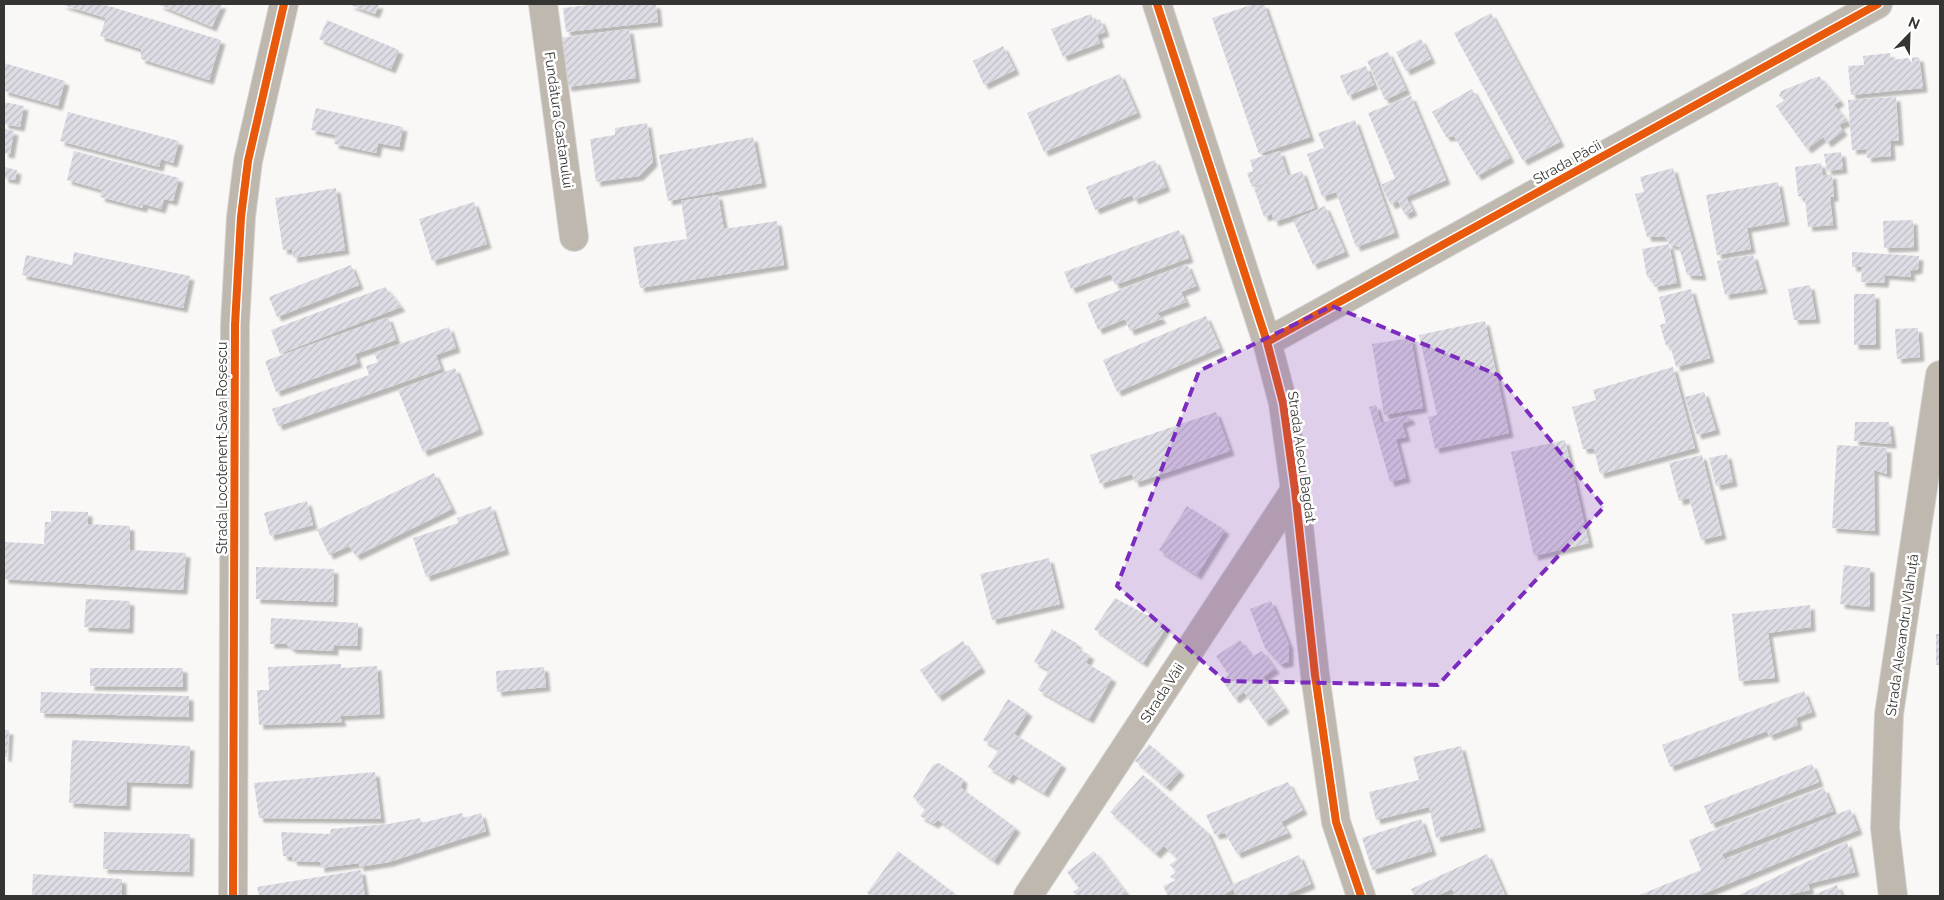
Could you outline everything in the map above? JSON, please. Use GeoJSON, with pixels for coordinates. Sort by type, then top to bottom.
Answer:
{"type":"FeatureCollection","features":[{"type":"Feature","properties":{"kind":"street","name":"Strada Locotenent Sava Roșescu"},"geometry":{"type":"LineString","coordinates":[[233,896],[235,325],[241,225],[248,161],[284,4]]}},
{"type":"Feature","properties":{"kind":"street","name":"Fundătura Castanului"},"geometry":{"type":"LineString","coordinates":[[544,4],[574,237]]}},
{"type":"Feature","properties":{"kind":"street","name":"Strada Alecu Bagdat"},"geometry":{"type":"LineString","coordinates":[[1157,4],[1267,342],[1283,403],[1296,490],[1314,676],[1336,822],[1360,896]]}},
{"type":"Feature","properties":{"kind":"street","name":"Strada Păcii"},"geometry":{"type":"LineString","coordinates":[[1267,342],[1878,4]]}},
{"type":"Feature","properties":{"kind":"street","name":"Strada Alexandru Vlahuță"},"geometry":{"type":"LineString","coordinates":[[1892,896],[1885,828],[1889,714],[1940,375]]}},
{"type":"Feature","properties":{"kind":"street","name":"Strada Văii"},"geometry":{"type":"LineString","coordinates":[[1028,896],[1296,490]]}},
{"type":"Feature","properties":{"kind":"highlighted area"},"geometry":{"type":"Polygon","coordinates":[[[1332,306],[1498,375],[1604,507],[1438,685],[1225,681],[1117,586],[1199,371],[1332,306]]]}},
{"type":"Feature","properties":{"kind":"building"},"geometry":{"type":"Polygon","coordinates":[[[60,4],[102,4],[221,40],[209,80],[141,59],[141,49],[100,36],[106,18],[60,4]]]}},
{"type":"Feature","properties":{"kind":"building"},"geometry":{"type":"Polygon","coordinates":[[[157,4],[222,4],[212,27],[157,4]]]}},
{"type":"Feature","properties":{"kind":"building"},"geometry":{"type":"Polygon","coordinates":[[[348,4],[379,4],[375,14],[348,4]]]}},
{"type":"Feature","properties":{"kind":"building"},"geometry":{"type":"Polygon","coordinates":[[[597,4],[656,4],[658,22],[566,32],[563,8],[597,4]]]}},
{"type":"Feature","properties":{"kind":"building"},"geometry":{"type":"Polygon","coordinates":[[[1254,4],[1264,4],[1310,137],[1259,154],[1212,18],[1254,4]]]}},
{"type":"Feature","properties":{"kind":"building"},"geometry":{"type":"Polygon","coordinates":[[[1491,13],[1560,142],[1523,161],[1454,33],[1491,13]]]}},
{"type":"Feature","properties":{"kind":"building"},"geometry":{"type":"Polygon","coordinates":[[[1091,14],[1094,22],[1100,19],[1105,32],[1097,35],[1100,43],[1063,57],[1051,29],[1091,14]]]}},
{"type":"Feature","properties":{"kind":"building"},"geometry":{"type":"Polygon","coordinates":[[[327,20],[399,50],[391,69],[319,39],[327,20]]]}},
{"type":"Feature","properties":{"kind":"building"},"geometry":{"type":"Polygon","coordinates":[[[629,29],[636,78],[567,87],[560,38],[629,29]]]}},
{"type":"Feature","properties":{"kind":"building"},"geometry":{"type":"Polygon","coordinates":[[[1421,39],[1431,59],[1406,71],[1396,52],[1421,39]]]}},
{"type":"Feature","properties":{"kind":"building"},"geometry":{"type":"Polygon","coordinates":[[[1003,46],[1015,70],[984,85],[973,61],[1003,46]]]}},
{"type":"Feature","properties":{"kind":"building"},"geometry":{"type":"Polygon","coordinates":[[[1388,52],[1406,90],[1385,100],[1367,61],[1388,52]]]}},
{"type":"Feature","properties":{"kind":"building"},"geometry":{"type":"Polygon","coordinates":[[[1890,53],[1891,60],[1919,57],[1923,88],[1851,95],[1848,66],[1864,65],[1863,56],[1890,53]]]}},
{"type":"Feature","properties":{"kind":"building"},"geometry":{"type":"Polygon","coordinates":[[[4,63],[65,81],[58,106],[4,91],[4,63]]]}},
{"type":"Feature","properties":{"kind":"building"},"geometry":{"type":"Polygon","coordinates":[[[1366,66],[1374,85],[1348,96],[1340,76],[1366,66]]]}},
{"type":"Feature","properties":{"kind":"building"},"geometry":{"type":"Polygon","coordinates":[[[1120,74],[1137,113],[1044,152],[1027,113],[1120,74]]]}},
{"type":"Feature","properties":{"kind":"building"},"geometry":{"type":"Polygon","coordinates":[[[1819,76],[1840,101],[1834,105],[1847,121],[1839,125],[1843,131],[1827,143],[1823,137],[1807,149],[1776,106],[1785,100],[1779,96],[1781,91],[1819,76]]]}},
{"type":"Feature","properties":{"kind":"building"},"geometry":{"type":"Polygon","coordinates":[[[1472,89],[1510,158],[1477,176],[1454,136],[1446,137],[1432,112],[1472,89]]]}},
{"type":"Feature","properties":{"kind":"building"},"geometry":{"type":"Polygon","coordinates":[[[1411,96],[1446,180],[1406,197],[1413,211],[1405,215],[1398,201],[1391,205],[1381,185],[1395,178],[1368,113],[1411,96]]]}},
{"type":"Feature","properties":{"kind":"building"},"geometry":{"type":"Polygon","coordinates":[[[1896,97],[1899,141],[1890,141],[1891,156],[1867,158],[1866,149],[1852,150],[1848,100],[1896,97]]]}},
{"type":"Feature","properties":{"kind":"building"},"geometry":{"type":"Polygon","coordinates":[[[4,102],[24,106],[20,127],[4,124],[4,102]]]}},
{"type":"Feature","properties":{"kind":"building"},"geometry":{"type":"Polygon","coordinates":[[[316,108],[403,127],[399,147],[378,143],[376,153],[334,144],[336,135],[311,130],[316,108]]]}},
{"type":"Feature","properties":{"kind":"building"},"geometry":{"type":"Polygon","coordinates":[[[68,112],[179,141],[173,163],[161,159],[159,167],[60,141],[68,112]]]}},
{"type":"Feature","properties":{"kind":"building"},"geometry":{"type":"Polygon","coordinates":[[[1355,120],[1395,233],[1356,247],[1336,192],[1322,197],[1307,154],[1324,148],[1318,133],[1355,120]]]}},
{"type":"Feature","properties":{"kind":"building"},"geometry":{"type":"Polygon","coordinates":[[[647,123],[653,162],[639,176],[596,182],[590,139],[615,135],[615,128],[647,123]]]}},
{"type":"Feature","properties":{"kind":"building"},"geometry":{"type":"Polygon","coordinates":[[[4,129],[14,131],[10,154],[4,153],[4,129]]]}},
{"type":"Feature","properties":{"kind":"building"},"geometry":{"type":"Polygon","coordinates":[[[753,137],[762,183],[668,201],[659,155],[753,137]]]}},
{"type":"Feature","properties":{"kind":"building"},"geometry":{"type":"Polygon","coordinates":[[[74,151],[179,178],[173,201],[164,199],[161,209],[143,204],[143,208],[100,197],[102,190],[67,180],[74,151]]]}},
{"type":"Feature","properties":{"kind":"building"},"geometry":{"type":"Polygon","coordinates":[[[1280,151],[1288,176],[1252,187],[1247,173],[1253,171],[1250,160],[1280,151]]]}},
{"type":"Feature","properties":{"kind":"building"},"geometry":{"type":"Polygon","coordinates":[[[1841,152],[1843,169],[1827,171],[1824,154],[1841,152]]]}},
{"type":"Feature","properties":{"kind":"building"},"geometry":{"type":"Polygon","coordinates":[[[1155,160],[1166,187],[1134,200],[1132,195],[1095,210],[1086,187],[1155,160]]]}},
{"type":"Feature","properties":{"kind":"building"},"geometry":{"type":"Polygon","coordinates":[[[1821,163],[1823,176],[1832,174],[1834,197],[1830,197],[1833,225],[1808,227],[1805,198],[1798,196],[1795,167],[1821,163]]]}},
{"type":"Feature","properties":{"kind":"building"},"geometry":{"type":"Polygon","coordinates":[[[4,167],[17,170],[15,180],[4,178],[4,167]]]}},
{"type":"Feature","properties":{"kind":"building"},"geometry":{"type":"Polygon","coordinates":[[[1673,168],[1702,276],[1687,275],[1679,247],[1669,244],[1665,237],[1647,237],[1635,194],[1644,192],[1640,177],[1673,168]]]}},
{"type":"Feature","properties":{"kind":"building"},"geometry":{"type":"Polygon","coordinates":[[[1302,171],[1315,208],[1274,222],[1272,214],[1264,217],[1254,188],[1302,171]]]}},
{"type":"Feature","properties":{"kind":"building"},"geometry":{"type":"Polygon","coordinates":[[[1778,182],[1785,221],[1747,228],[1751,249],[1717,255],[1706,195],[1778,182]]]}},
{"type":"Feature","properties":{"kind":"building"},"geometry":{"type":"Polygon","coordinates":[[[336,188],[345,250],[293,258],[292,249],[283,250],[275,198],[336,188]]]}},
{"type":"Feature","properties":{"kind":"building"},"geometry":{"type":"Polygon","coordinates":[[[718,195],[724,229],[777,221],[784,265],[640,288],[633,247],[687,239],[681,201],[718,195]]]}},
{"type":"Feature","properties":{"kind":"building"},"geometry":{"type":"Polygon","coordinates":[[[474,202],[487,244],[432,261],[419,219],[474,202]]]}},
{"type":"Feature","properties":{"kind":"building"},"geometry":{"type":"Polygon","coordinates":[[[1325,206],[1345,252],[1313,265],[1293,220],[1325,206]]]}},
{"type":"Feature","properties":{"kind":"building"},"geometry":{"type":"Polygon","coordinates":[[[1913,220],[1914,247],[1884,248],[1883,221],[1913,220]]]}},
{"type":"Feature","properties":{"kind":"building"},"geometry":{"type":"Polygon","coordinates":[[[1179,230],[1189,258],[1115,285],[1111,274],[1071,289],[1064,272],[1179,230]]]}},
{"type":"Feature","properties":{"kind":"building"},"geometry":{"type":"Polygon","coordinates":[[[1669,244],[1677,283],[1654,287],[1652,279],[1647,277],[1642,249],[1669,244]]]}},
{"type":"Feature","properties":{"kind":"building"},"geometry":{"type":"Polygon","coordinates":[[[74,252],[190,276],[183,308],[22,275],[26,255],[72,265],[74,252]]]}},
{"type":"Feature","properties":{"kind":"building"},"geometry":{"type":"Polygon","coordinates":[[[1852,252],[1919,256],[1918,269],[1910,271],[1911,277],[1885,275],[1884,283],[1861,282],[1862,267],[1852,267],[1852,252]]]}},
{"type":"Feature","properties":{"kind":"building"},"geometry":{"type":"Polygon","coordinates":[[[1753,255],[1763,289],[1725,295],[1717,261],[1753,255]]]}},
{"type":"Feature","properties":{"kind":"building"},"geometry":{"type":"Polygon","coordinates":[[[1187,264],[1196,286],[1181,292],[1186,302],[1157,313],[1162,319],[1130,331],[1125,319],[1098,330],[1087,303],[1187,264]]]}},
{"type":"Feature","properties":{"kind":"building"},"geometry":{"type":"Polygon","coordinates":[[[351,265],[359,285],[277,317],[269,297],[351,265]]]}},
{"type":"Feature","properties":{"kind":"building"},"geometry":{"type":"Polygon","coordinates":[[[1810,285],[1816,319],[1794,320],[1788,289],[1810,285]]]}},
{"type":"Feature","properties":{"kind":"building"},"geometry":{"type":"Polygon","coordinates":[[[385,287],[401,307],[280,354],[271,330],[385,287]]]}},
{"type":"Feature","properties":{"kind":"building"},"geometry":{"type":"Polygon","coordinates":[[[1691,289],[1710,358],[1676,367],[1670,344],[1666,346],[1660,325],[1666,323],[1659,297],[1691,289]]]}},
{"type":"Feature","properties":{"kind":"building"},"geometry":{"type":"Polygon","coordinates":[[[1854,294],[1875,294],[1876,345],[1854,345],[1854,294]]]}},
{"type":"Feature","properties":{"kind":"building"},"geometry":{"type":"Polygon","coordinates":[[[1206,316],[1220,348],[1117,392],[1103,360],[1206,316]]]}},
{"type":"Feature","properties":{"kind":"building"},"geometry":{"type":"Polygon","coordinates":[[[388,317],[396,340],[355,354],[358,363],[276,392],[265,361],[388,317]]]}},
{"type":"Feature","properties":{"kind":"building"},"geometry":{"type":"Polygon","coordinates":[[[1485,321],[1509,433],[1435,449],[1428,417],[1437,415],[1419,335],[1485,321]]]}},
{"type":"Feature","properties":{"kind":"building"},"geometry":{"type":"Polygon","coordinates":[[[449,327],[456,348],[436,355],[441,369],[278,426],[272,409],[369,375],[366,366],[378,362],[374,353],[449,327]]]}},
{"type":"Feature","properties":{"kind":"building"},"geometry":{"type":"Polygon","coordinates":[[[1918,328],[1920,357],[1897,359],[1895,329],[1918,328]]]}},
{"type":"Feature","properties":{"kind":"building"},"geometry":{"type":"Polygon","coordinates":[[[1411,338],[1423,408],[1384,415],[1372,344],[1411,338]]]}},
{"type":"Feature","properties":{"kind":"building"},"geometry":{"type":"Polygon","coordinates":[[[1673,367],[1695,448],[1600,474],[1594,449],[1583,449],[1572,407],[1596,400],[1593,390],[1673,367]]]}},
{"type":"Feature","properties":{"kind":"building"},"geometry":{"type":"Polygon","coordinates":[[[455,368],[479,430],[423,452],[398,390],[455,368]]]}},
{"type":"Feature","properties":{"kind":"building"},"geometry":{"type":"Polygon","coordinates":[[[1704,392],[1716,430],[1697,435],[1685,397],[1704,392]]]}},
{"type":"Feature","properties":{"kind":"building"},"geometry":{"type":"Polygon","coordinates":[[[1376,405],[1381,423],[1408,415],[1411,420],[1402,423],[1406,437],[1396,439],[1406,478],[1390,482],[1369,407],[1376,405]]]}},
{"type":"Feature","properties":{"kind":"building"},"geometry":{"type":"Polygon","coordinates":[[[1216,412],[1230,451],[1135,483],[1132,474],[1100,484],[1090,455],[1216,412]]]}},
{"type":"Feature","properties":{"kind":"building"},"geometry":{"type":"Polygon","coordinates":[[[1855,422],[1889,422],[1892,444],[1854,441],[1855,422]]]}},
{"type":"Feature","properties":{"kind":"building"},"geometry":{"type":"Polygon","coordinates":[[[1565,440],[1589,543],[1534,556],[1511,452],[1565,440]]]}},
{"type":"Feature","properties":{"kind":"building"},"geometry":{"type":"Polygon","coordinates":[[[1837,445],[1887,448],[1887,474],[1874,470],[1875,531],[1832,528],[1837,445]]]}},
{"type":"Feature","properties":{"kind":"building"},"geometry":{"type":"Polygon","coordinates":[[[1727,454],[1733,482],[1716,486],[1709,458],[1727,454]]]}},
{"type":"Feature","properties":{"kind":"building"},"geometry":{"type":"Polygon","coordinates":[[[1702,455],[1722,535],[1701,540],[1689,498],[1679,501],[1669,463],[1702,455]]]}},
{"type":"Feature","properties":{"kind":"building"},"geometry":{"type":"Polygon","coordinates":[[[434,473],[452,509],[356,556],[349,546],[329,555],[317,530],[434,473]]]}},
{"type":"Feature","properties":{"kind":"building"},"geometry":{"type":"Polygon","coordinates":[[[307,501],[313,525],[270,536],[264,513],[307,501]]]}},
{"type":"Feature","properties":{"kind":"building"},"geometry":{"type":"Polygon","coordinates":[[[491,506],[505,550],[426,577],[413,538],[458,523],[457,518],[491,506]]]}},
{"type":"Feature","properties":{"kind":"building"},"geometry":{"type":"Polygon","coordinates":[[[1187,506],[1225,530],[1197,575],[1159,550],[1187,506]]]}},
{"type":"Feature","properties":{"kind":"building"},"geometry":{"type":"Polygon","coordinates":[[[51,511],[88,512],[88,524],[130,526],[130,550],[186,553],[183,590],[4,579],[4,542],[44,544],[45,522],[51,522],[51,511]]]}},
{"type":"Feature","properties":{"kind":"building"},"geometry":{"type":"Polygon","coordinates":[[[1049,558],[1060,604],[992,620],[980,574],[1049,558]]]}},
{"type":"Feature","properties":{"kind":"building"},"geometry":{"type":"Polygon","coordinates":[[[1844,565],[1870,568],[1870,607],[1840,604],[1844,565]]]}},
{"type":"Feature","properties":{"kind":"building"},"geometry":{"type":"Polygon","coordinates":[[[256,567],[334,569],[333,602],[256,599],[256,567]]]}},
{"type":"Feature","properties":{"kind":"building"},"geometry":{"type":"Polygon","coordinates":[[[1115,598],[1167,626],[1143,663],[1094,629],[1115,598]]]}},
{"type":"Feature","properties":{"kind":"building"},"geometry":{"type":"Polygon","coordinates":[[[86,599],[130,601],[129,629],[84,627],[86,599]]]}},
{"type":"Feature","properties":{"kind":"building"},"geometry":{"type":"Polygon","coordinates":[[[1271,601],[1289,645],[1289,662],[1280,664],[1265,648],[1250,609],[1271,601]]]}},
{"type":"Feature","properties":{"kind":"building"},"geometry":{"type":"Polygon","coordinates":[[[1810,605],[1811,627],[1768,633],[1775,678],[1739,681],[1732,614],[1810,605]]]}},
{"type":"Feature","properties":{"kind":"building"},"geometry":{"type":"Polygon","coordinates":[[[271,618],[358,623],[357,646],[334,645],[334,651],[292,649],[286,644],[270,644],[271,618]]]}},
{"type":"Feature","properties":{"kind":"building"},"geometry":{"type":"Polygon","coordinates":[[[1052,629],[1078,644],[1075,647],[1090,655],[1086,663],[1112,678],[1089,719],[1038,690],[1049,670],[1034,662],[1052,629]]]}},
{"type":"Feature","properties":{"kind":"building"},"geometry":{"type":"Polygon","coordinates":[[[1936,634],[1940,634],[1940,665],[1936,665],[1936,634]]]}},
{"type":"Feature","properties":{"kind":"building"},"geometry":{"type":"Polygon","coordinates":[[[1240,640],[1252,657],[1262,651],[1275,669],[1263,677],[1285,708],[1265,722],[1244,692],[1235,699],[1222,680],[1229,675],[1216,656],[1240,640]]]}},
{"type":"Feature","properties":{"kind":"building"},"geometry":{"type":"Polygon","coordinates":[[[963,641],[981,668],[938,697],[920,670],[963,641]]]}},
{"type":"Feature","properties":{"kind":"building"},"geometry":{"type":"Polygon","coordinates":[[[341,664],[341,668],[377,666],[380,714],[340,716],[342,722],[259,725],[257,690],[269,690],[268,667],[341,664]]]}},
{"type":"Feature","properties":{"kind":"building"},"geometry":{"type":"Polygon","coordinates":[[[544,667],[546,687],[497,692],[496,671],[544,667]]]}},
{"type":"Feature","properties":{"kind":"building"},"geometry":{"type":"Polygon","coordinates":[[[90,668],[183,668],[183,687],[90,686],[90,668]]]}},
{"type":"Feature","properties":{"kind":"building"},"geometry":{"type":"Polygon","coordinates":[[[1804,691],[1812,712],[1796,718],[1798,725],[1769,736],[1767,731],[1670,767],[1662,745],[1804,691]]]}},
{"type":"Feature","properties":{"kind":"building"},"geometry":{"type":"Polygon","coordinates":[[[41,692],[189,696],[189,717],[40,713],[41,692]]]}},
{"type":"Feature","properties":{"kind":"building"},"geometry":{"type":"Polygon","coordinates":[[[1008,699],[1028,712],[1014,734],[1062,764],[1044,793],[1013,774],[1009,780],[988,767],[999,749],[983,740],[1008,699]]]}},
{"type":"Feature","properties":{"kind":"building"},"geometry":{"type":"Polygon","coordinates":[[[4,730],[9,730],[7,757],[4,757],[4,730]]]}},
{"type":"Feature","properties":{"kind":"building"},"geometry":{"type":"Polygon","coordinates":[[[72,740],[190,746],[188,784],[127,782],[126,806],[69,803],[72,740]]]}},
{"type":"Feature","properties":{"kind":"building"},"geometry":{"type":"Polygon","coordinates":[[[1149,744],[1180,771],[1166,787],[1135,761],[1149,744]]]}},
{"type":"Feature","properties":{"kind":"building"},"geometry":{"type":"Polygon","coordinates":[[[1461,746],[1481,827],[1436,838],[1429,807],[1376,820],[1369,792],[1419,780],[1413,757],[1461,746]]]}},
{"type":"Feature","properties":{"kind":"building"},"geometry":{"type":"Polygon","coordinates":[[[939,763],[963,779],[961,788],[1016,828],[994,861],[938,820],[934,824],[920,816],[925,809],[913,797],[933,765],[939,763]]]}},
{"type":"Feature","properties":{"kind":"building"},"geometry":{"type":"Polygon","coordinates":[[[1812,764],[1819,782],[1711,824],[1704,806],[1812,764]]]}},
{"type":"Feature","properties":{"kind":"building"},"geometry":{"type":"Polygon","coordinates":[[[375,772],[381,819],[259,818],[254,783],[375,772]]]}},
{"type":"Feature","properties":{"kind":"building"},"geometry":{"type":"Polygon","coordinates":[[[1143,775],[1207,832],[1231,885],[1299,855],[1311,884],[1283,896],[1236,896],[1233,889],[1222,896],[1168,896],[1163,886],[1176,880],[1170,877],[1177,871],[1169,865],[1178,859],[1164,846],[1156,854],[1110,812],[1143,775]]]}},
{"type":"Feature","properties":{"kind":"building"},"geometry":{"type":"Polygon","coordinates":[[[1288,782],[1303,810],[1281,822],[1288,833],[1237,854],[1225,833],[1215,835],[1206,815],[1288,782]]]}},
{"type":"Feature","properties":{"kind":"building"},"geometry":{"type":"Polygon","coordinates":[[[1824,788],[1833,811],[1722,854],[1725,860],[1850,809],[1858,830],[1698,896],[1637,896],[1701,870],[1689,840],[1824,788]]]}},
{"type":"Feature","properties":{"kind":"building"},"geometry":{"type":"Polygon","coordinates":[[[462,813],[464,818],[481,813],[486,831],[389,862],[359,867],[359,863],[320,868],[320,862],[293,861],[292,857],[283,856],[281,832],[330,834],[331,829],[389,824],[420,818],[422,823],[462,813]]]}},
{"type":"Feature","properties":{"kind":"building"},"geometry":{"type":"Polygon","coordinates":[[[1421,819],[1432,851],[1372,870],[1362,838],[1421,819]]]}},
{"type":"Feature","properties":{"kind":"building"},"geometry":{"type":"Polygon","coordinates":[[[104,832],[190,834],[189,872],[103,869],[104,832]]]}},
{"type":"Feature","properties":{"kind":"building"},"geometry":{"type":"Polygon","coordinates":[[[1847,842],[1855,872],[1808,884],[1810,890],[1791,894],[1791,896],[1737,896],[1847,842]]]}},
{"type":"Feature","properties":{"kind":"building"},"geometry":{"type":"Polygon","coordinates":[[[898,851],[958,896],[871,896],[867,893],[898,851]]]}},
{"type":"Feature","properties":{"kind":"building"},"geometry":{"type":"Polygon","coordinates":[[[1094,851],[1126,893],[1122,896],[1077,896],[1073,892],[1079,888],[1067,872],[1094,851]]]}},
{"type":"Feature","properties":{"kind":"building"},"geometry":{"type":"Polygon","coordinates":[[[1487,854],[1505,895],[1456,896],[1452,889],[1436,896],[1414,896],[1411,889],[1487,854]]]}},
{"type":"Feature","properties":{"kind":"building"},"geometry":{"type":"Polygon","coordinates":[[[361,870],[365,896],[259,896],[257,887],[361,870]]]}},
{"type":"Feature","properties":{"kind":"building"},"geometry":{"type":"Polygon","coordinates":[[[33,874],[122,879],[122,896],[32,896],[33,874]]]}},
{"type":"Feature","properties":{"kind":"building"},"geometry":{"type":"Polygon","coordinates":[[[1837,885],[1842,896],[1811,896],[1837,885]]]}},
{"type":"Feature","properties":{"kind":"cycle path"},"geometry":{"type":"LineString","coordinates":[[233,896],[235,325],[241,217],[248,161],[284,4]]}},
{"type":"Feature","properties":{"kind":"cycle path"},"geometry":{"type":"LineString","coordinates":[[1157,4],[1267,342],[1283,403],[1295,490],[1315,675],[1336,822],[1361,896]]}},
{"type":"Feature","properties":{"kind":"cycle path"},"geometry":{"type":"LineString","coordinates":[[1267,342],[1878,4]]}}]}
